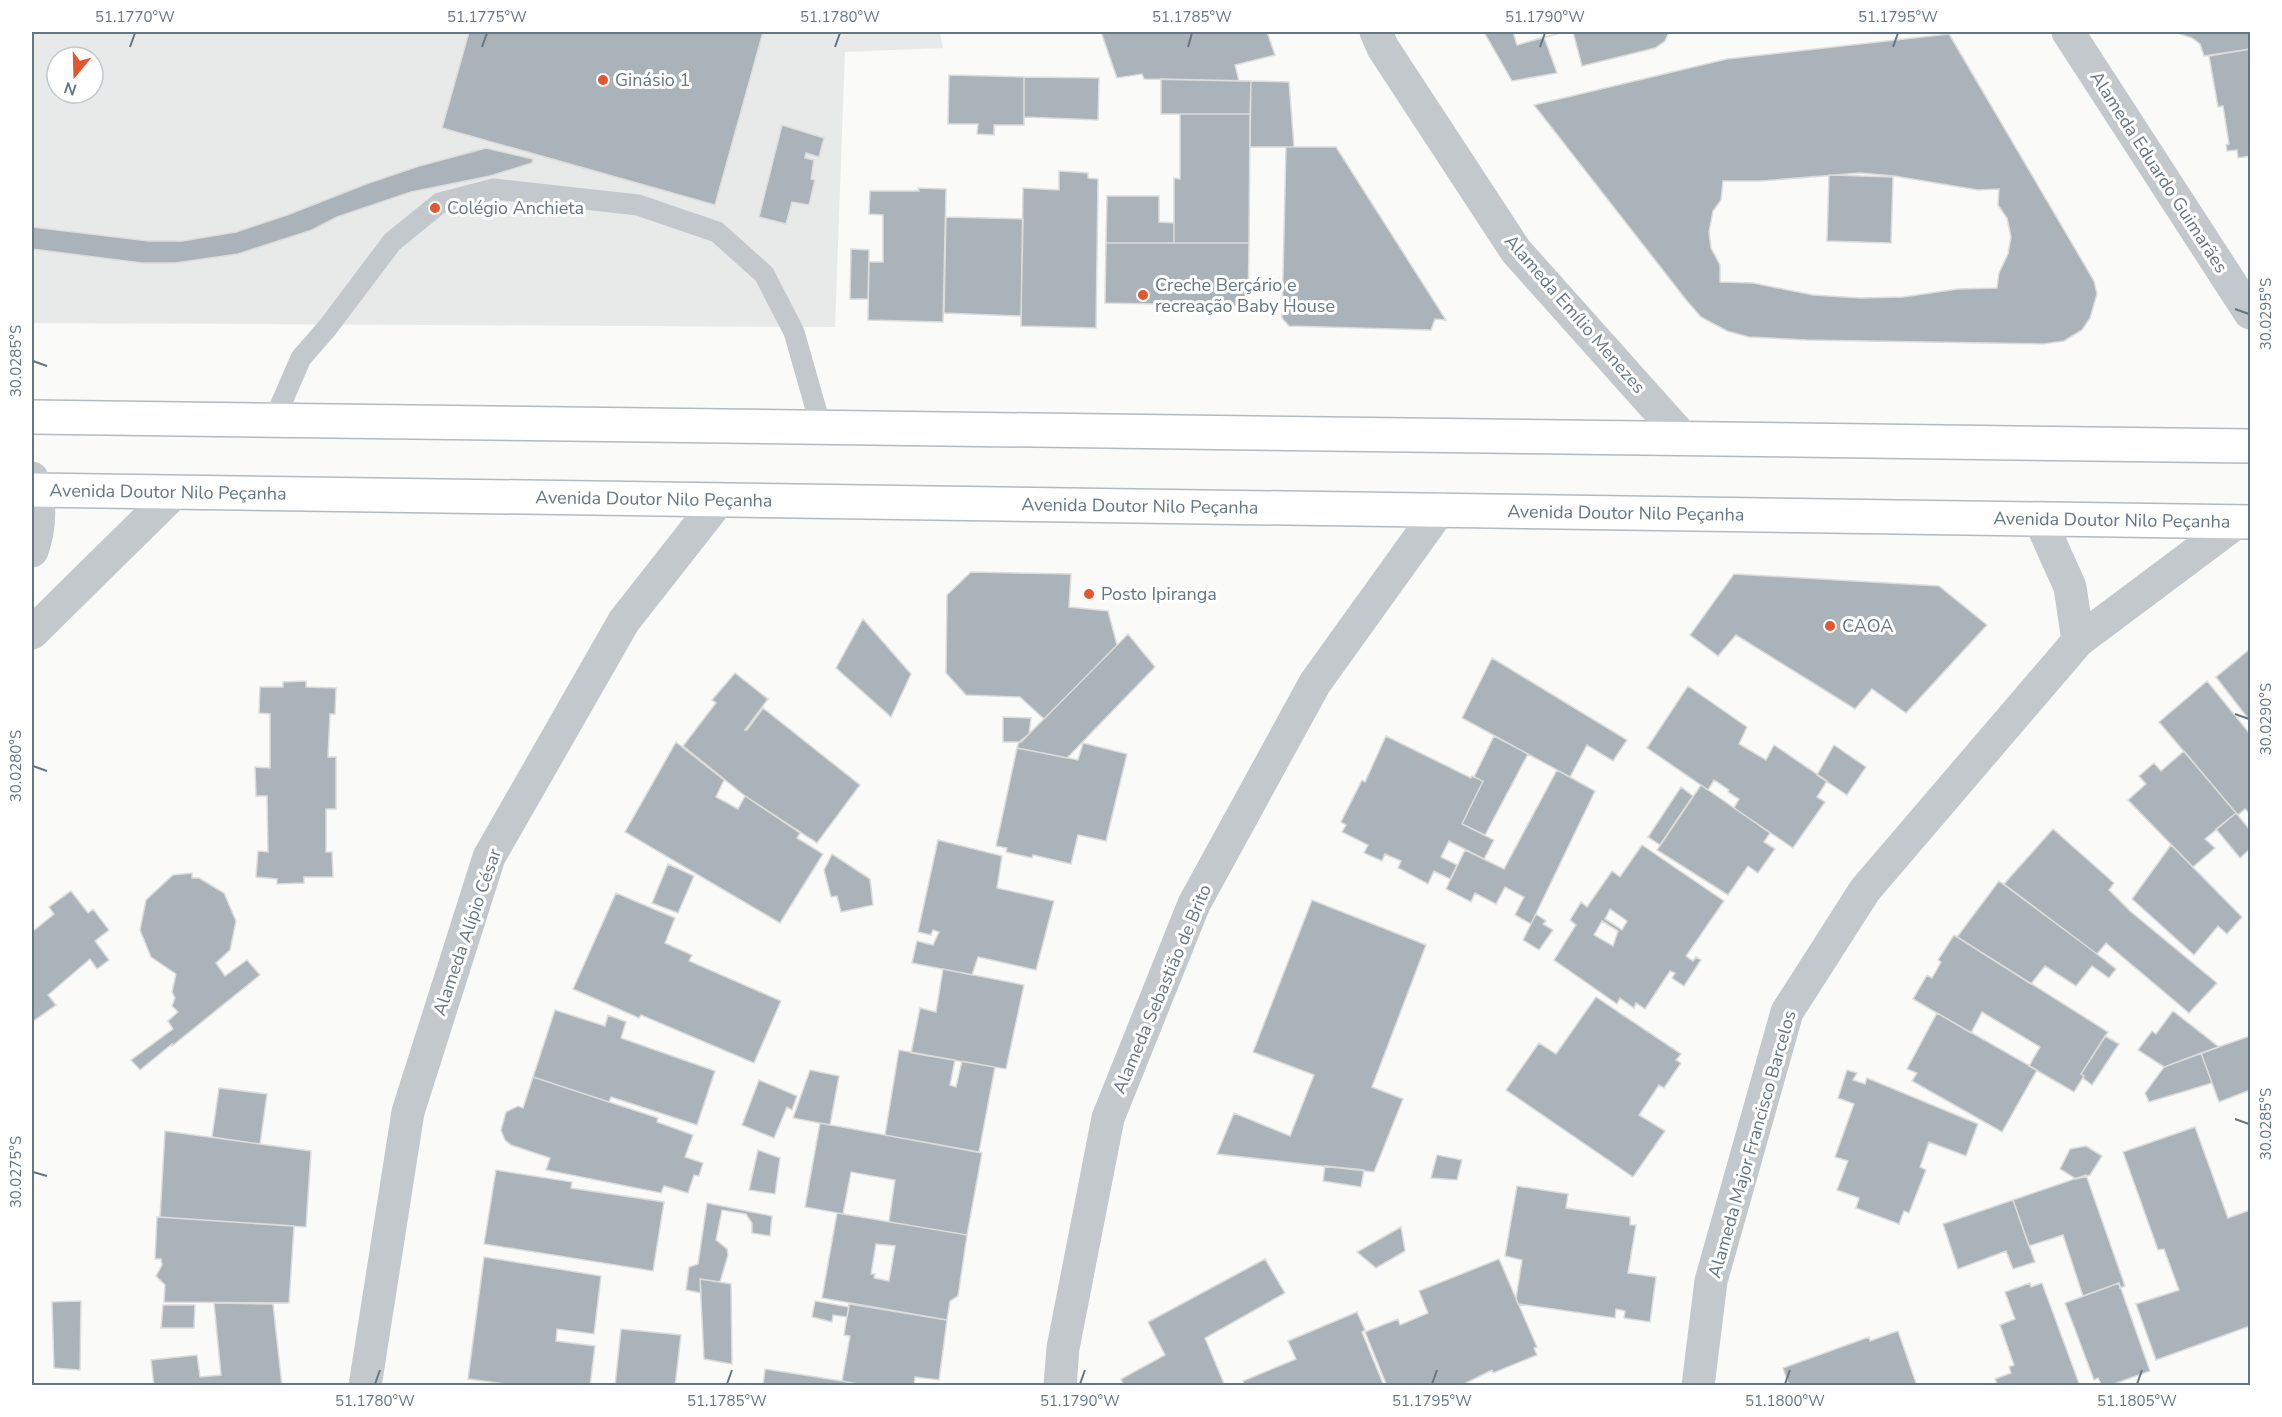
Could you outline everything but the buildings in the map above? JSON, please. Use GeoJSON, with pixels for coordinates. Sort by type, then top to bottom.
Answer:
{"type":"FeatureCollection","features":[{"type":"Feature","properties":{"kind":"main road"},"geometry":{"type":"LineString","coordinates":[[32,417],[2250,446]]}},
{"type":"Feature","properties":{"kind":"main road","name":"Avenida Doutor Nilo Peçanha"},"geometry":{"type":"LineString","coordinates":[[33,486],[174,493],[2244,522]]}},
{"type":"Feature","properties":{"kind":"street","name":"Alameda Emílio Menezes"},"geometry":{"type":"LineString","coordinates":[[1376,32],[1383,48],[1516,251],[1684,439]]}},
{"type":"Feature","properties":{"kind":"street","name":"Alameda Eduardo Guimarães"},"geometry":{"type":"LineString","coordinates":[[2068,32],[2250,313]]}},
{"type":"Feature","properties":{"kind":"street"},"geometry":{"type":"LineString","coordinates":[[32,551],[38,528],[39,509],[33,486]]}},
{"type":"Feature","properties":{"kind":"street"},"geometry":{"type":"LineString","coordinates":[[32,633],[174,493]]}},
{"type":"Feature","properties":{"kind":"street","name":"Alameda Alípio César"},"geometry":{"type":"LineString","coordinates":[[364,1386],[408,1112],[489,857],[624,621],[719,500]]}},
{"type":"Feature","properties":{"kind":"street","name":"Alameda Sebastião de Brito"},"geometry":{"type":"LineString","coordinates":[[1060,1386],[1063,1348],[1108,1118],[1194,904],[1315,683],[1440,510]]}},
{"type":"Feature","properties":{"kind":"street"},"geometry":{"type":"LineString","coordinates":[[2040,520],[2070,587],[2078,641]]}},
{"type":"Feature","properties":{"kind":"street","name":"Alameda Major Francisco Barcelos"},"geometry":{"type":"LineString","coordinates":[[1698,1386],[1711,1281],[1787,1012],[1865,890],[2078,641],[2244,522]]}},
{"type":"Feature","properties":{"kind":"lane"},"geometry":{"type":"LineString","coordinates":[[274,420],[301,358],[328,327],[392,242],[440,203],[494,189],[638,205],[717,232],[764,274],[794,332],[821,427]]}},
{"type":"Feature","properties":{"kind":"shaded area","name":"Colégio Anchieta"},"geometry":{"type":"Polygon","coordinates":[[[32,32],[940,32],[943,48],[845,52],[835,327],[32,323],[32,32]]]}},
{"type":"Feature","properties":{"kind":"place","name":"Ginásio 1"},"geometry":{"type":"Point","coordinates":[603,80]}},
{"type":"Feature","properties":{"kind":"place","name":"Colégio Anchieta"},"geometry":{"type":"Point","coordinates":[435,208]}},
{"type":"Feature","properties":{"kind":"place","name":"Creche Berçário e recreação Baby House"},"geometry":{"type":"Point","coordinates":[1143,295]}},
{"type":"Feature","properties":{"kind":"place","name":"Posto Ipiranga"},"geometry":{"type":"Point","coordinates":[1089,594]}},
{"type":"Feature","properties":{"kind":"place","name":"CAOA"},"geometry":{"type":"Point","coordinates":[1830,626]}}]}
